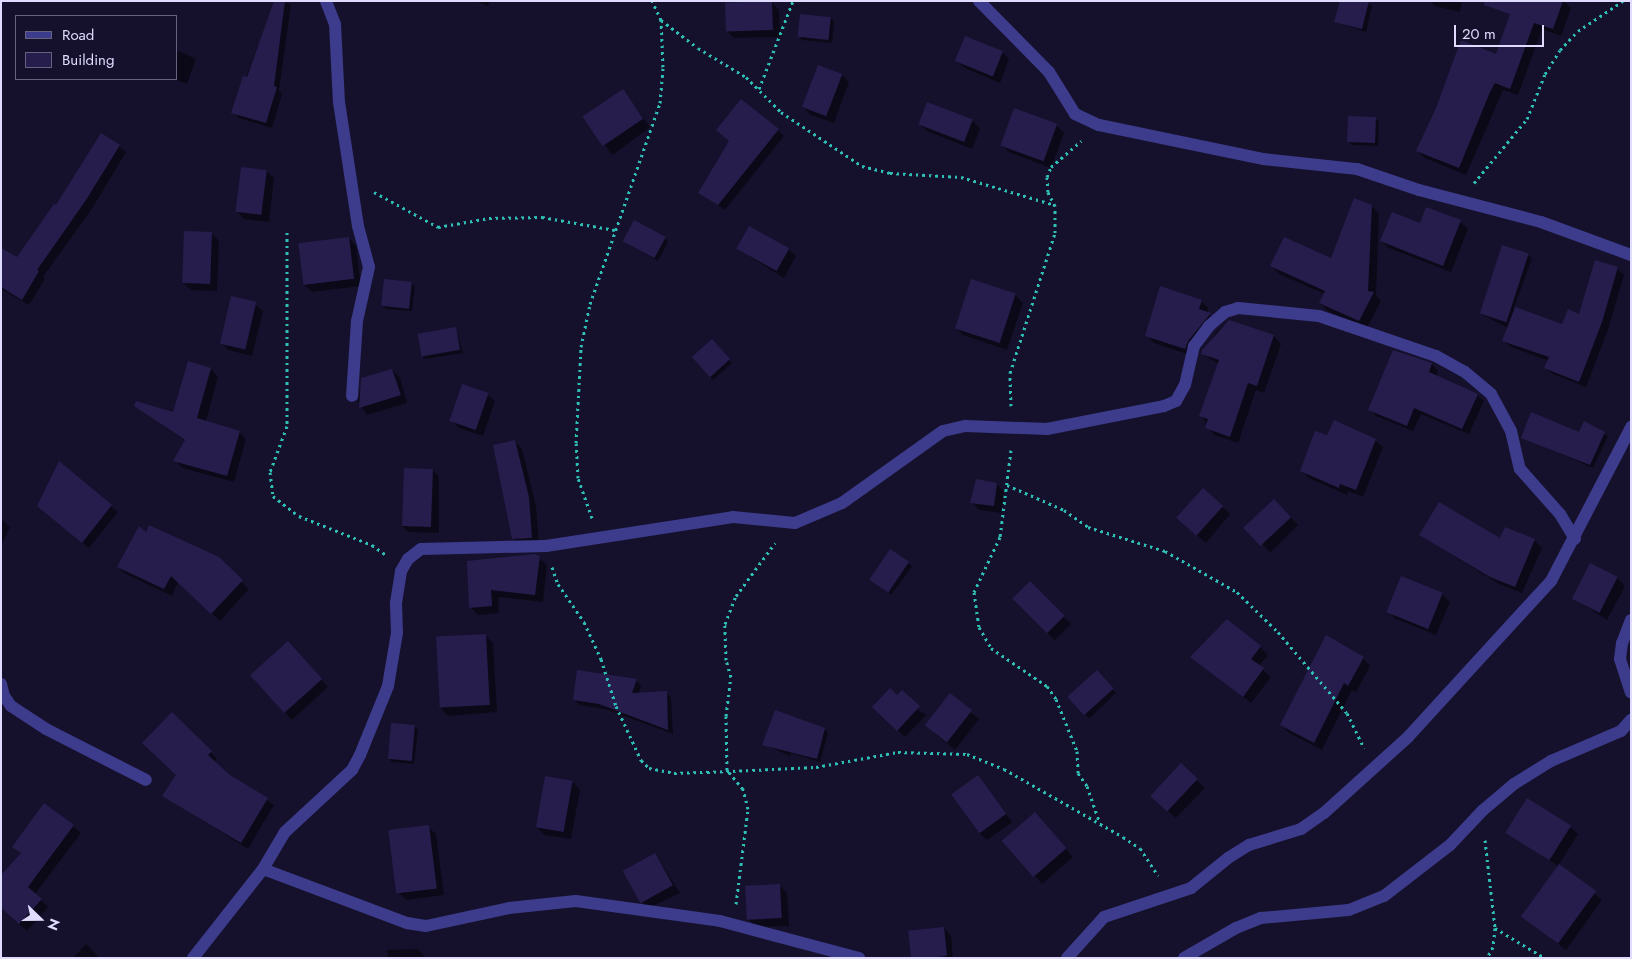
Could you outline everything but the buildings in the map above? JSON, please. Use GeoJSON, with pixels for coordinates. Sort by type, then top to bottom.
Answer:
{"type":"FeatureCollection","features":[{"type":"Feature","properties":{"kind":"street"},"geometry":{"type":"LineString","coordinates":[[326,1],[335,24],[339,102],[358,226],[369,267],[367,289],[357,321],[352,396]]}},
{"type":"Feature","properties":{"kind":"street"},"geometry":{"type":"LineString","coordinates":[[979,1],[1049,72],[1075,114],[1114,130],[1263,158],[1357,169],[1460,201],[1541,222],[1631,254]]}},
{"type":"Feature","properties":{"kind":"street"},"geometry":{"type":"LineString","coordinates":[[193,958],[263,868],[285,832],[352,770],[371,734],[388,686],[397,633],[396,603],[401,571],[408,560],[422,549],[546,546],[733,517],[790,523],[811,518],[842,502],[943,432],[965,426],[1048,430],[1164,406],[1176,401],[1185,385],[1194,346],[1209,326],[1225,312],[1238,308],[1319,316],[1436,356],[1472,377],[1491,394],[1502,413],[1511,431],[1520,469],[1546,497],[1575,539]]}},
{"type":"Feature","properties":{"kind":"street"},"geometry":{"type":"LineString","coordinates":[[1067,958],[1104,917],[1191,888],[1228,858],[1250,846],[1301,829],[1408,737],[1467,670],[1552,581],[1631,427]]}},
{"type":"Feature","properties":{"kind":"street"},"geometry":{"type":"LineString","coordinates":[[1631,620],[1622,643],[1620,659],[1631,692]]}},
{"type":"Feature","properties":{"kind":"street"},"geometry":{"type":"LineString","coordinates":[[1,684],[4,696],[11,706],[46,729],[146,780]]}},
{"type":"Feature","properties":{"kind":"street"},"geometry":{"type":"LineString","coordinates":[[1184,958],[1236,928],[1261,918],[1349,910],[1384,896],[1450,845],[1482,811],[1514,784],[1551,760],[1621,730],[1631,720]]}},
{"type":"Feature","properties":{"kind":"street"},"geometry":{"type":"LineString","coordinates":[[1621,730],[1631,740]]}},
{"type":"Feature","properties":{"kind":"street"},"geometry":{"type":"LineString","coordinates":[[263,868],[407,924],[426,926],[509,908],[576,901],[663,910],[734,924],[859,958]]}},
{"type":"Feature","properties":{"kind":"path"},"geometry":{"type":"LineString","coordinates":[[598,538],[578,478],[577,396],[581,347],[590,304],[660,104],[663,67],[660,20],[652,1]]}},
{"type":"Feature","properties":{"kind":"path"},"geometry":{"type":"LineString","coordinates":[[759,89],[793,1]]}},
{"type":"Feature","properties":{"kind":"path"},"geometry":{"type":"LineString","coordinates":[[1460,201],[1504,143],[1527,119],[1546,74],[1560,50],[1578,31],[1623,1]]}},
{"type":"Feature","properties":{"kind":"path"},"geometry":{"type":"LineString","coordinates":[[660,20],[698,48],[746,77],[781,112],[873,171],[961,177],[1055,206]]}},
{"type":"Feature","properties":{"kind":"path"},"geometry":{"type":"LineString","coordinates":[[1100,822],[1087,786],[1078,773],[1077,751],[1056,700],[1047,686],[990,648],[979,627],[974,592],[1000,537],[1006,510],[1006,484],[1014,428],[1010,373],[1055,233],[1055,206],[1048,192],[1047,177],[1051,168],[1092,134],[1114,130]]}},
{"type":"Feature","properties":{"kind":"path"},"geometry":{"type":"LineString","coordinates":[[352,180],[438,227],[489,218],[542,217],[615,230]]}},
{"type":"Feature","properties":{"kind":"path"},"geometry":{"type":"LineString","coordinates":[[287,232],[287,426],[270,472],[274,496],[299,516],[372,545],[401,571]]}},
{"type":"Feature","properties":{"kind":"path"},"geometry":{"type":"LineString","coordinates":[[1006,484],[1064,510],[1088,527],[1166,551],[1237,592],[1278,632],[1347,713],[1359,735],[1371,770]]}},
{"type":"Feature","properties":{"kind":"path"},"geometry":{"type":"LineString","coordinates":[[734,924],[747,798],[727,770],[726,716],[731,677],[726,660],[725,624],[736,596],[790,523]]}},
{"type":"Feature","properties":{"kind":"path"},"geometry":{"type":"LineString","coordinates":[[546,546],[558,584],[584,622],[601,659],[616,706],[641,760],[649,768],[674,773],[816,767],[898,752],[967,754],[1004,769],[1100,822],[1140,848],[1152,864],[1168,896]]}},
{"type":"Feature","properties":{"kind":"path"},"geometry":{"type":"LineString","coordinates":[[1482,811],[1495,928],[1493,946],[1487,958]]}},
{"type":"Feature","properties":{"kind":"path"},"geometry":{"type":"LineString","coordinates":[[1495,928],[1545,958]]}}]}
